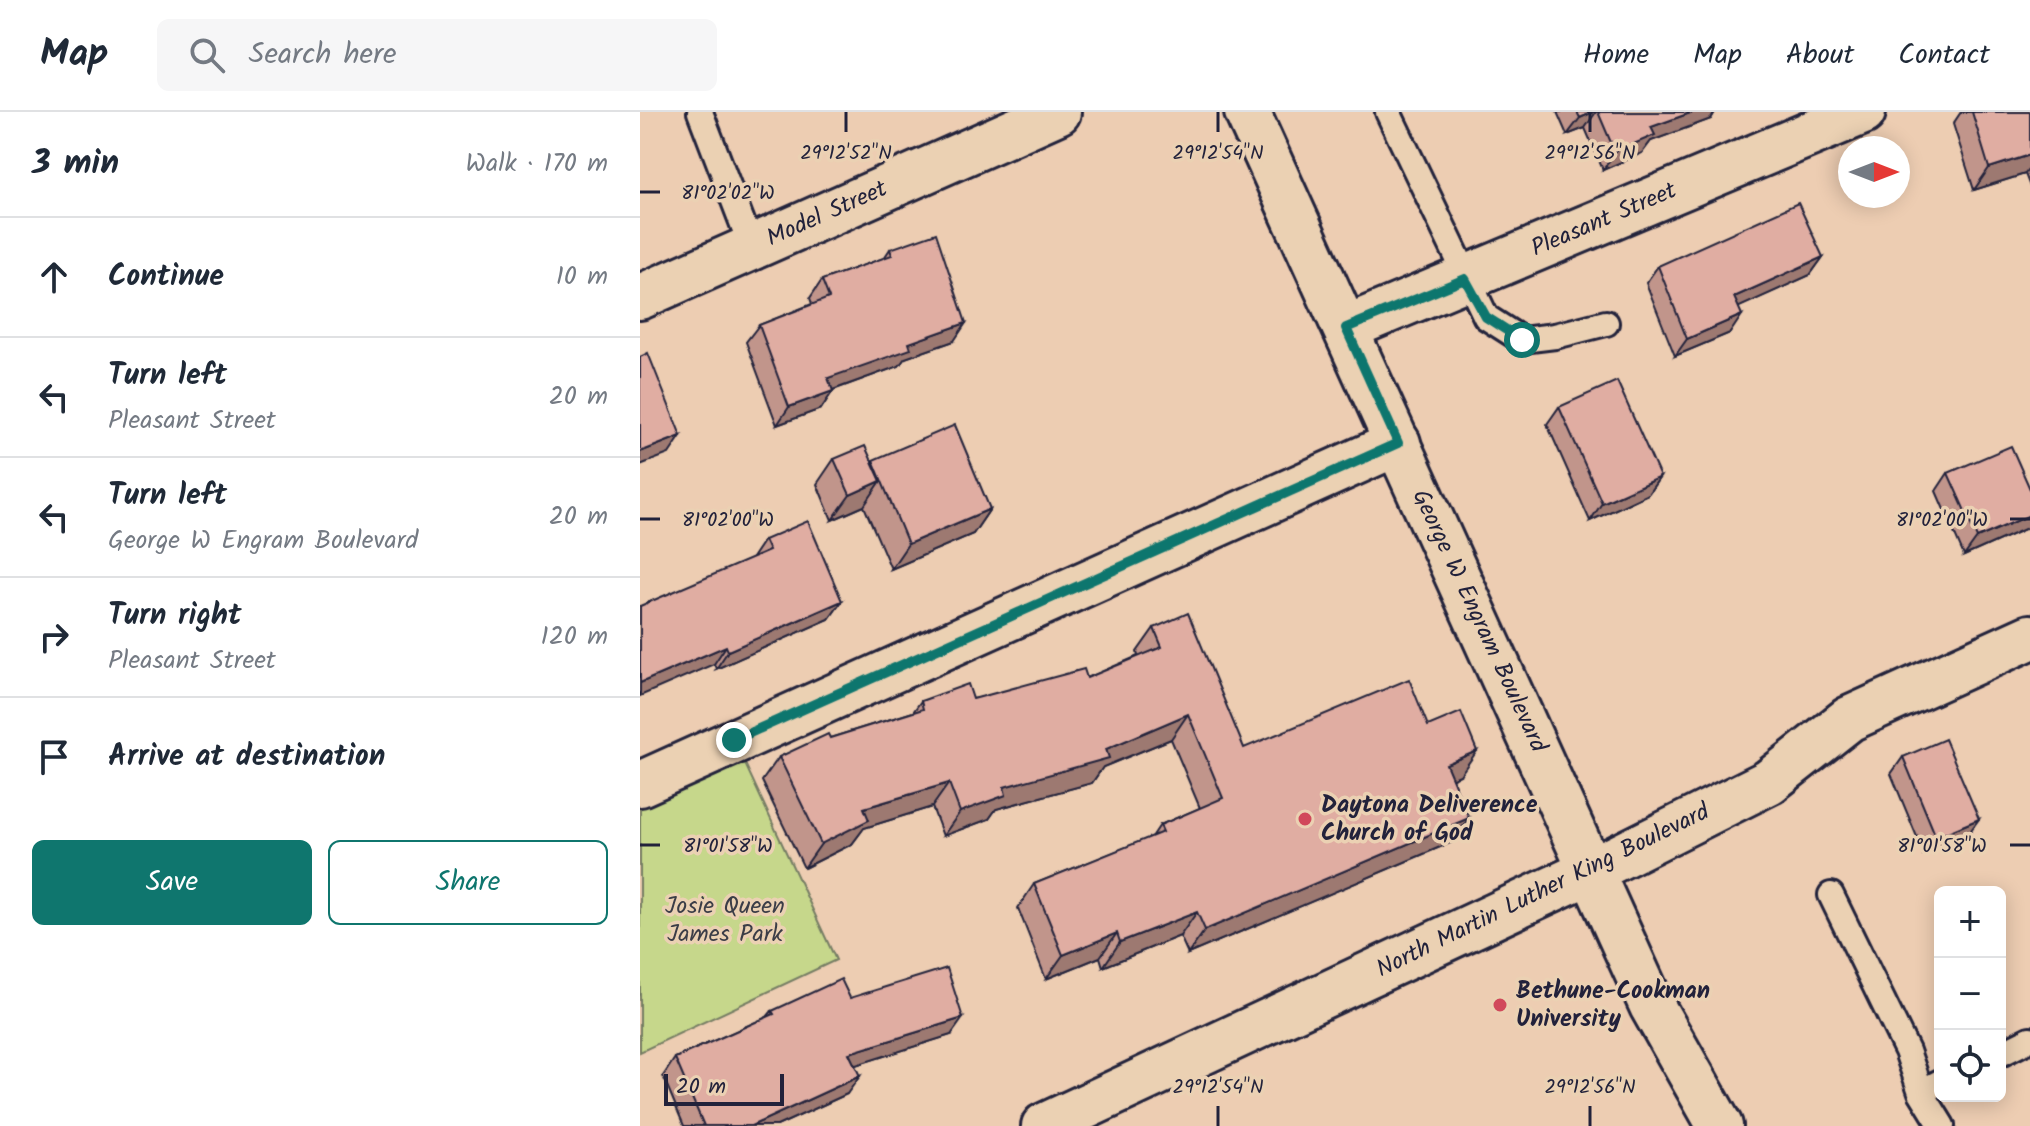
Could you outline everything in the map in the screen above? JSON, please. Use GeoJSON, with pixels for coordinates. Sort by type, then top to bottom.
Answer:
{"type":"FeatureCollection","features":[{"type":"Feature","properties":{"kind":"street","name":"Model Street"},"geometry":{"type":"LineString","coordinates":[[640,297],[1058,112]]}},
{"type":"Feature","properties":{"kind":"street","name":"George W Engram Boulevard"},"geometry":{"type":"LineString","coordinates":[[1247,112],[1652,1006],[1720,1126]]}},
{"type":"Feature","properties":{"kind":"street","name":"Pleasant Street"},"geometry":{"type":"LineString","coordinates":[[1346,328],[1863,112]]}},
{"type":"Feature","properties":{"kind":"street"},"geometry":{"type":"LineString","coordinates":[[640,784],[1398,443]]}},
{"type":"Feature","properties":{"kind":"street","name":"North Martin Luther King Boulevard"},"geometry":{"type":"LineString","coordinates":[[1044,1126],[1593,870],[1769,782],[1849,719],[2030,637]]}},
{"type":"Feature","properties":{"kind":"lane"},"geometry":{"type":"LineString","coordinates":[[700,112],[752,248]]}},
{"type":"Feature","properties":{"kind":"lane"},"geometry":{"type":"LineString","coordinates":[[1388,112],[1465,279],[1486,317],[1522,340],[1555,336],[1606,323]]}},
{"type":"Feature","properties":{"kind":"lane"},"geometry":{"type":"LineString","coordinates":[[1831,895],[1907,1051],[1930,1087],[1942,1126]]}},
{"type":"Feature","properties":{"kind":"lane"},"geometry":{"type":"LineString","coordinates":[[2006,1051],[2030,1039]]}},
{"type":"Feature","properties":{"kind":"green space","name":"Josie Queen James Park"},"geometry":{"type":"Polygon","coordinates":[[[734,740],[836,960],[640,1052],[640,784],[734,740]]]}},
{"type":"Feature","properties":{"kind":"building"},"geometry":{"type":"Polygon","coordinates":[[[1577,112],[1593,112],[1580,118],[1577,112]]]}},
{"type":"Feature","properties":{"kind":"building"},"geometry":{"type":"Polygon","coordinates":[[[1598,112],[1693,112],[1651,127],[1655,135],[1615,152],[1598,112]]]}},
{"type":"Feature","properties":{"kind":"building"},"geometry":{"type":"Polygon","coordinates":[[[1972,112],[2030,112],[2030,155],[1989,168],[1972,112]]]}},
{"type":"Feature","properties":{"kind":"building"},"geometry":{"type":"Polygon","coordinates":[[[1798,203],[1823,257],[1734,297],[1742,315],[1687,339],[1658,266],[1798,203]]]}},
{"type":"Feature","properties":{"kind":"building"},"geometry":{"type":"Polygon","coordinates":[[[936,233],[966,323],[909,343],[911,349],[828,378],[833,391],[789,407],[759,325],[829,298],[822,280],[892,255],[890,249],[936,233]]]}},
{"type":"Feature","properties":{"kind":"building"},"geometry":{"type":"Polygon","coordinates":[[[648,353],[681,436],[640,452],[640,357],[648,353]]]}},
{"type":"Feature","properties":{"kind":"building"},"geometry":{"type":"Polygon","coordinates":[[[1617,381],[1660,477],[1602,503],[1559,407],[1617,381]]]}},
{"type":"Feature","properties":{"kind":"building"},"geometry":{"type":"Polygon","coordinates":[[[955,425],[990,509],[908,544],[873,460],[955,425]]]}},
{"type":"Feature","properties":{"kind":"building"},"geometry":{"type":"Polygon","coordinates":[[[865,446],[881,481],[850,495],[834,459],[865,446]]]}},
{"type":"Feature","properties":{"kind":"building"},"geometry":{"type":"Polygon","coordinates":[[[2011,446],[2030,489],[2030,515],[1977,538],[1948,473],[2011,446]]]}},
{"type":"Feature","properties":{"kind":"building"},"geometry":{"type":"Polygon","coordinates":[[[808,521],[842,601],[728,651],[726,646],[640,683],[640,606],[769,551],[764,540],[808,521]]]}},
{"type":"Feature","properties":{"kind":"building"},"geometry":{"type":"Polygon","coordinates":[[[1188,613],[1244,748],[1409,679],[1428,726],[1461,712],[1477,751],[1446,764],[1469,818],[1205,930],[1197,912],[1120,942],[1117,933],[1063,955],[1034,884],[1163,832],[1160,825],[1223,798],[1188,714],[1106,749],[1109,758],[1004,787],[1006,795],[960,812],[949,783],[864,808],[869,820],[821,844],[779,757],[828,734],[830,738],[923,709],[921,701],[968,684],[973,699],[1084,669],[1087,678],[1162,647],[1154,628],[1188,613]]]}},
{"type":"Feature","properties":{"kind":"building"},"geometry":{"type":"Polygon","coordinates":[[[1945,739],[1979,819],[1936,837],[1903,757],[1945,739]]]}},
{"type":"Feature","properties":{"kind":"building"},"geometry":{"type":"Polygon","coordinates":[[[947,968],[963,1018],[849,1053],[860,1076],[751,1126],[704,1126],[675,1058],[774,1014],[772,1011],[841,979],[850,998],[947,968]]]}},
{"type":"Feature","properties":{"kind":"place","name":"Daytona Deliverence Church of God"},"geometry":{"type":"Point","coordinates":[1305,819]}},
{"type":"Feature","properties":{"kind":"place","name":"Bethune-Cookman University"},"geometry":{"type":"Point","coordinates":[1500,1005]}},
{"type":"Feature","properties":{"kind":"route"},"geometry":{"type":"LineString","coordinates":[[734,740],[1398,443],[1346,328],[1465,279],[1486,317],[1522,340]]}}]}
